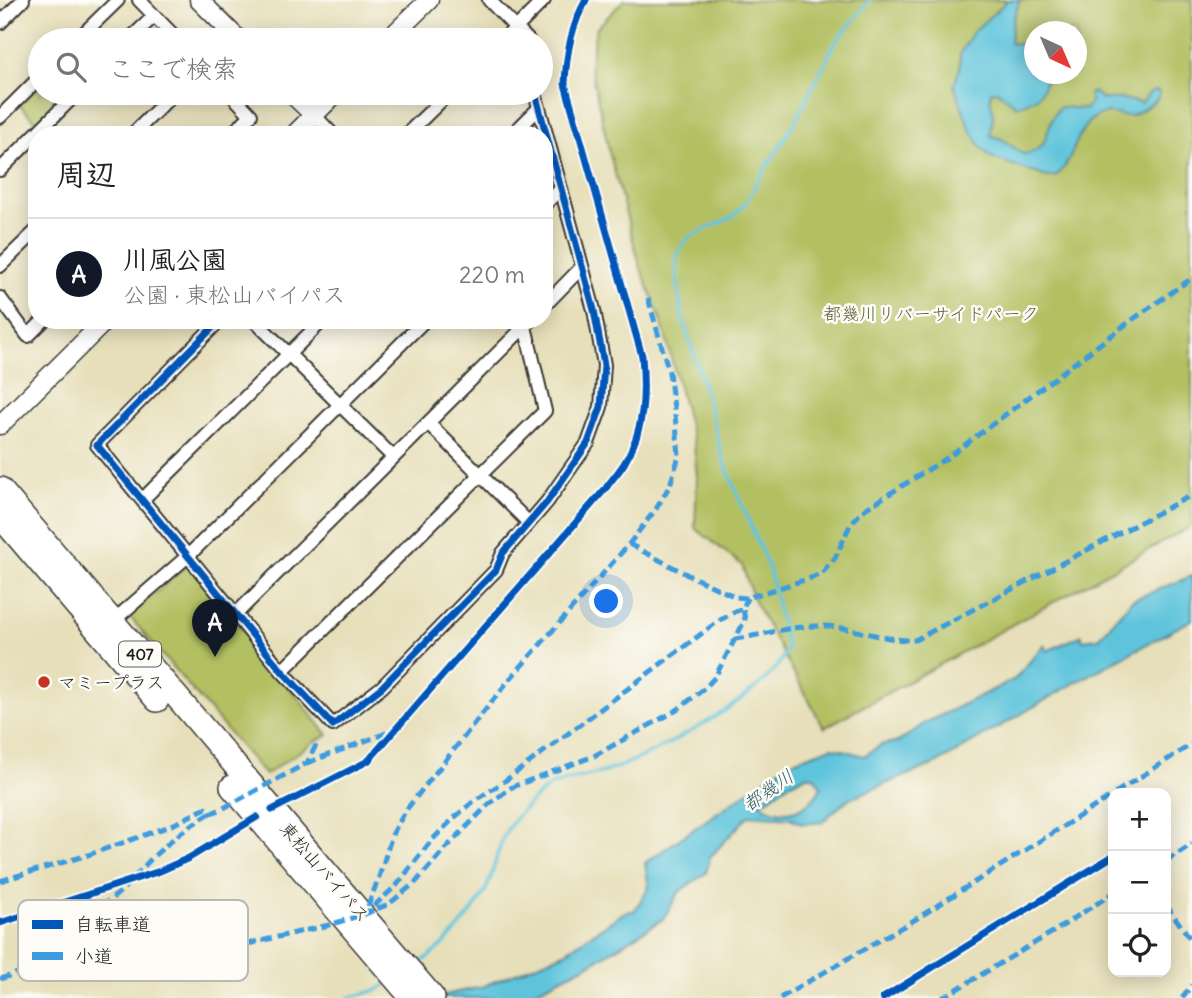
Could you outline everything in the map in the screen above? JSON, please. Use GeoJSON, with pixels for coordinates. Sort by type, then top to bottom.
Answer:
{"type":"FeatureCollection","features":[{"type":"Feature","properties":{"kind":"highway","name":"東松山バイパス"},"geometry":{"type":"LineString","coordinates":[[0,489],[113,621],[412,998]]}},
{"type":"Feature","properties":{"kind":"highway","name":"東松山バイパス"},"geometry":{"type":"LineString","coordinates":[[0,516],[433,998]]}},
{"type":"Feature","properties":{"kind":"street"},"geometry":{"type":"LineString","coordinates":[[0,23],[23,0]]}},
{"type":"Feature","properties":{"kind":"street"},"geometry":{"type":"LineString","coordinates":[[89,28],[118,0]]}},
{"type":"Feature","properties":{"kind":"street"},"geometry":{"type":"LineString","coordinates":[[139,0],[166,28]]}},
{"type":"Feature","properties":{"kind":"street"},"geometry":{"type":"LineString","coordinates":[[199,0],[227,28]]}},
{"type":"Feature","properties":{"kind":"street"},"geometry":{"type":"LineString","coordinates":[[400,28],[429,0]]}},
{"type":"Feature","properties":{"kind":"street"},"geometry":{"type":"LineString","coordinates":[[489,0],[516,28],[544,0]]}},
{"type":"Feature","properties":{"kind":"street"},"geometry":{"type":"LineString","coordinates":[[141,28],[153,16]]}},
{"type":"Feature","properties":{"kind":"street"},"geometry":{"type":"LineString","coordinates":[[0,117],[28,89]]}},
{"type":"Feature","properties":{"kind":"street"},"geometry":{"type":"LineString","coordinates":[[44,126],[65,105]]}},
{"type":"Feature","properties":{"kind":"street"},"geometry":{"type":"LineString","coordinates":[[141,126],[162,105]]}},
{"type":"Feature","properties":{"kind":"street"},"geometry":{"type":"LineString","coordinates":[[240,126],[251,115],[241,105]]}},
{"type":"Feature","properties":{"kind":"street"},"geometry":{"type":"LineString","coordinates":[[304,105],[324,126]]}},
{"type":"Feature","properties":{"kind":"street"},"geometry":{"type":"LineString","coordinates":[[303,126],[324,105]]}},
{"type":"Feature","properties":{"kind":"street"},"geometry":{"type":"LineString","coordinates":[[415,126],[437,105]]}},
{"type":"Feature","properties":{"kind":"street"},"geometry":{"type":"LineString","coordinates":[[538,105],[544,126]]}},
{"type":"Feature","properties":{"kind":"street"},"geometry":{"type":"LineString","coordinates":[[521,126],[539,108]]}},
{"type":"Feature","properties":{"kind":"street"},"geometry":{"type":"LineString","coordinates":[[0,170],[28,142]]}},
{"type":"Feature","properties":{"kind":"street"},"geometry":{"type":"LineString","coordinates":[[211,329],[97,445],[282,671],[332,725],[382,687],[496,569],[503,553],[547,502],[588,443],[601,407],[604,365],[594,310],[553,160]]}},
{"type":"Feature","properties":{"kind":"street"},"geometry":{"type":"LineString","coordinates":[[553,197],[561,189]]}},
{"type":"Feature","properties":{"kind":"street"},"geometry":{"type":"LineString","coordinates":[[0,267],[28,239]]}},
{"type":"Feature","properties":{"kind":"street"},"geometry":{"type":"LineString","coordinates":[[553,297],[582,267]]}},
{"type":"Feature","properties":{"kind":"street"},"geometry":{"type":"LineString","coordinates":[[0,298],[28,335],[34,329]]}},
{"type":"Feature","properties":{"kind":"street"},"geometry":{"type":"LineString","coordinates":[[0,425],[97,329]]}},
{"type":"Feature","properties":{"kind":"street"},"geometry":{"type":"LineString","coordinates":[[263,329],[393,457]]}},
{"type":"Feature","properties":{"kind":"street"},"geometry":{"type":"LineString","coordinates":[[142,500],[314,329]]}},
{"type":"Feature","properties":{"kind":"street"},"geometry":{"type":"LineString","coordinates":[[113,621],[189,555],[416,329]]}},
{"type":"Feature","properties":{"kind":"street"},"geometry":{"type":"LineString","coordinates":[[236,614],[518,329]]}},
{"type":"Feature","properties":{"kind":"street"},"geometry":{"type":"LineString","coordinates":[[282,671],[545,411],[527,329]]}},
{"type":"Feature","properties":{"kind":"street"},"geometry":{"type":"LineString","coordinates":[[428,423],[529,523]]}},
{"type":"Feature","properties":{"kind":"green space","name":"都幾川リバーサイドパーク"},"geometry":{"type":"Polygon","coordinates":[[[624,0],[1192,0],[1192,526],[824,728],[754,601],[742,565],[695,528],[697,478],[694,444],[662,323],[640,266],[610,155],[590,65],[596,29],[624,0]]]}},
{"type":"Feature","properties":{"kind":"green space"},"geometry":{"type":"Polygon","coordinates":[[[28,96],[28,105],[57,105],[38,123],[19,105],[28,96]]]}},
{"type":"Feature","properties":{"kind":"green space"},"geometry":{"type":"Polygon","coordinates":[[[191,566],[328,735],[265,775],[129,616],[185,567],[191,566]]]}},
{"type":"Feature","properties":{"kind":"water"},"geometry":{"type":"Polygon","coordinates":[[[1008,0],[1020,0],[1013,20],[1010,43],[1024,44],[1024,84],[1044,84],[1038,96],[1016,106],[999,92],[991,91],[990,98],[993,117],[991,136],[1002,139],[1023,154],[1033,152],[1044,142],[1051,121],[1060,107],[1086,109],[1091,101],[1089,94],[1094,92],[1105,99],[1142,103],[1150,92],[1157,90],[1158,98],[1133,115],[1106,113],[1095,117],[1084,128],[1067,163],[1057,176],[1047,177],[990,157],[970,129],[954,85],[960,68],[960,54],[973,32],[1008,0]]]}},
{"type":"Feature","properties":{"kind":"water","name":"都幾川"},"geometry":{"type":"Polygon","coordinates":[[[1192,576],[1192,620],[1078,681],[937,763],[848,799],[822,822],[802,824],[791,818],[749,815],[710,857],[706,873],[680,891],[663,919],[592,963],[521,998],[431,998],[481,987],[562,954],[625,912],[634,911],[649,888],[645,863],[790,762],[832,747],[864,756],[881,745],[900,741],[925,723],[1015,679],[1044,645],[1047,651],[1082,635],[1082,640],[1099,638],[1132,600],[1192,576]],[[805,776],[791,783],[761,804],[780,812],[789,812],[806,805],[821,787],[814,776],[805,776]]]}},
{"type":"Feature","properties":{"kind":"waterway"},"geometry":{"type":"LineString","coordinates":[[417,965],[446,942],[472,912],[488,884],[509,826],[541,793],[558,783],[627,764],[708,721],[759,684],[777,666],[787,648],[769,569],[724,462],[681,313],[676,268],[682,245],[691,236],[732,217],[745,204],[795,122],[835,43],[870,0]]}},
{"type":"Feature","properties":{"kind":"waterway"},"geometry":{"type":"LineString","coordinates":[[349,998],[377,990],[387,984]]}},
{"type":"Feature","properties":{"kind":"marked path"},"geometry":{"type":"LineString","coordinates":[[629,544],[736,597],[747,598],[814,577],[822,573],[835,558],[851,523],[865,509],[950,456],[1192,278]]}},
{"type":"Feature","properties":{"kind":"marked path"},"geometry":{"type":"LineString","coordinates":[[648,298],[669,372],[675,415],[679,456],[670,485],[656,509],[629,544],[509,680],[406,810],[392,835],[365,914],[397,885],[431,841],[474,801],[502,783],[717,622],[743,609]]}},
{"type":"Feature","properties":{"kind":"marked path"},"geometry":{"type":"LineString","coordinates":[[735,639],[823,626],[915,640],[1192,495]]}},
{"type":"Feature","properties":{"kind":"marked path"},"geometry":{"type":"LineString","coordinates":[[248,944],[329,925],[389,904],[416,882],[489,804],[512,787],[594,756],[677,710],[715,677],[745,620],[743,609],[747,598]]}},
{"type":"Feature","properties":{"kind":"marked path"},"geometry":{"type":"LineString","coordinates":[[307,763],[389,732]]}},
{"type":"Feature","properties":{"kind":"marked path"},"geometry":{"type":"LineString","coordinates":[[0,881],[88,855],[170,826],[206,808],[210,813],[220,810],[307,763],[317,743]]}},
{"type":"Feature","properties":{"kind":"marked path"},"geometry":{"type":"LineString","coordinates":[[1123,788],[1192,744]]}},
{"type":"Feature","properties":{"kind":"marked path"},"geometry":{"type":"LineString","coordinates":[[780,998],[916,919],[1108,798]]}},
{"type":"Feature","properties":{"kind":"marked path"},"geometry":{"type":"LineString","coordinates":[[109,900],[167,844],[210,813]]}},
{"type":"Feature","properties":{"kind":"marked path"},"geometry":{"type":"LineString","coordinates":[[1171,858],[1192,844]]}},
{"type":"Feature","properties":{"kind":"marked path"},"geometry":{"type":"LineString","coordinates":[[942,998],[1108,896]]}},
{"type":"Feature","properties":{"kind":"marked path"},"geometry":{"type":"LineString","coordinates":[[1171,912],[1192,941]]}},
{"type":"Feature","properties":{"kind":"marked path"},"geometry":{"type":"LineString","coordinates":[[0,979],[18,973]]}},
{"type":"Feature","properties":{"kind":"marked path"},"geometry":{"type":"LineString","coordinates":[[1182,998],[1192,985]]}},
{"type":"Feature","properties":{"kind":"cycle path"},"geometry":{"type":"LineString","coordinates":[[272,810],[368,761],[606,488],[623,465],[637,437],[642,410],[642,356],[565,84],[570,41],[586,0]]}},
{"type":"Feature","properties":{"kind":"cycle path"},"geometry":{"type":"LineString","coordinates":[[538,105],[544,126]]}},
{"type":"Feature","properties":{"kind":"cycle path"},"geometry":{"type":"LineString","coordinates":[[211,329],[97,445],[282,671],[333,725],[382,687],[496,570],[503,553],[547,502],[588,443],[601,407],[604,365],[594,310],[553,159]]}},
{"type":"Feature","properties":{"kind":"cycle path"},"geometry":{"type":"LineString","coordinates":[[71,900],[160,871],[189,858],[257,817]]}},
{"type":"Feature","properties":{"kind":"cycle path"},"geometry":{"type":"LineString","coordinates":[[883,998],[1108,859]]}},
{"type":"Feature","properties":{"kind":"cycle path"},"geometry":{"type":"LineString","coordinates":[[0,923],[18,917]]}},
{"type":"Feature","properties":{"kind":"place","name":"川風公園"},"geometry":{"type":"Point","coordinates":[215,657]}},
{"type":"Feature","properties":{"kind":"place","name":"マミープラス"},"geometry":{"type":"Point","coordinates":[44,682]}}]}
